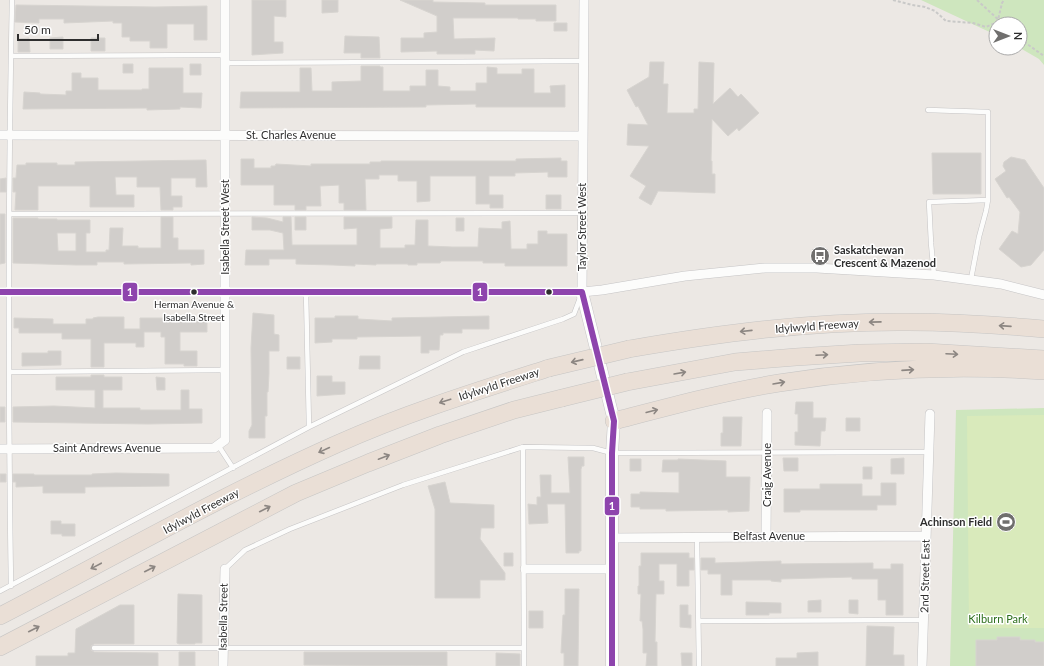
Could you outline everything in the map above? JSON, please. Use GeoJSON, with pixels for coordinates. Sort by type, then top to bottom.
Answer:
{"type":"FeatureCollection","features":[{"type":"Feature","properties":{"kind":"highway","name":"Idylwyld Freeway"},"geometry":{"type":"LineString","coordinates":[[0,616],[266,477],[339,443],[441,402],[549,368],[628,349],[747,331],[849,323],[908,322],[1044,329]]}},
{"type":"Feature","properties":{"kind":"highway"},"geometry":{"type":"LineString","coordinates":[[0,648],[296,493],[440,435],[514,410],[627,382],[735,362],[860,353],[926,352],[1044,359]]}},
{"type":"Feature","properties":{"kind":"highway"},"geometry":{"type":"LineString","coordinates":[[614,420],[702,399],[779,383],[853,373],[921,369],[1001,368],[1044,371]]}},
{"type":"Feature","properties":{"kind":"street","name":"Isabella Street West"},"geometry":{"type":"LineString","coordinates":[[216,447],[224,440],[225,0]]}},
{"type":"Feature","properties":{"kind":"street","name":"Taylor Street West"},"geometry":{"type":"LineString","coordinates":[[584,0],[582,292],[614,420],[612,453],[612,666]]}},
{"type":"Feature","properties":{"kind":"street","name":"St. Charles Avenue"},"geometry":{"type":"LineString","coordinates":[[0,136],[583,136]]}},
{"type":"Feature","properties":{"kind":"street"},"geometry":{"type":"LineString","coordinates":[[0,292],[582,292],[685,276],[765,268],[817,268],[934,275],[971,279],[1001,284],[1044,295]]}},
{"type":"Feature","properties":{"kind":"street","name":"Craig Avenue"},"geometry":{"type":"LineString","coordinates":[[766,536],[767,413]]}},
{"type":"Feature","properties":{"kind":"street","name":"2nd Street East"},"geometry":{"type":"LineString","coordinates":[[922,666],[925,620],[930,414]]}},
{"type":"Feature","properties":{"kind":"street","name":"Saint Andrews Avenue"},"geometry":{"type":"LineString","coordinates":[[5,449],[216,447]]}},
{"type":"Feature","properties":{"kind":"street","name":"Belfast Avenue"},"geometry":{"type":"LineString","coordinates":[[613,538],[926,536]]}},
{"type":"Feature","properties":{"kind":"street","name":"Isabella Street"},"geometry":{"type":"LineString","coordinates":[[223,666],[224,568]]}},
{"type":"Feature","properties":{"kind":"street"},"geometry":{"type":"LineString","coordinates":[[525,569],[612,569]]}},
{"type":"Feature","properties":{"kind":"lane"},"geometry":{"type":"LineString","coordinates":[[11,586],[5,449],[9,372],[12,0]]}},
{"type":"Feature","properties":{"kind":"lane"},"geometry":{"type":"LineString","coordinates":[[11,56],[584,61]]}},
{"type":"Feature","properties":{"kind":"lane"},"geometry":{"type":"LineString","coordinates":[[928,110],[988,112],[988,200],[971,279]]}},
{"type":"Feature","properties":{"kind":"lane"},"geometry":{"type":"LineString","coordinates":[[934,275],[930,243],[929,202],[988,200]]}},
{"type":"Feature","properties":{"kind":"lane"},"geometry":{"type":"LineString","coordinates":[[10,214],[582,213]]}},
{"type":"Feature","properties":{"kind":"lane"},"geometry":{"type":"LineString","coordinates":[[306,292],[309,427]]}},
{"type":"Feature","properties":{"kind":"lane"},"geometry":{"type":"LineString","coordinates":[[0,591],[309,427],[463,352],[556,322],[574,314],[582,292]]}},
{"type":"Feature","properties":{"kind":"lane"},"geometry":{"type":"LineString","coordinates":[[9,372],[225,370]]}},
{"type":"Feature","properties":{"kind":"lane"},"geometry":{"type":"LineString","coordinates":[[216,447],[233,468]]}},
{"type":"Feature","properties":{"kind":"lane"},"geometry":{"type":"LineString","coordinates":[[224,568],[245,550],[290,529],[403,485],[523,447],[593,448],[612,453],[929,452]]}},
{"type":"Feature","properties":{"kind":"lane"},"geometry":{"type":"LineString","coordinates":[[523,447],[525,569],[524,666]]}},
{"type":"Feature","properties":{"kind":"lane"},"geometry":{"type":"LineString","coordinates":[[697,537],[699,666]]}},
{"type":"Feature","properties":{"kind":"lane"},"geometry":{"type":"LineString","coordinates":[[699,621],[925,620]]}},
{"type":"Feature","properties":{"kind":"lane"},"geometry":{"type":"LineString","coordinates":[[94,648],[524,648]]}},
{"type":"Feature","properties":{"kind":"path"},"geometry":{"type":"LineString","coordinates":[[892,0],[925,7],[935,11],[946,21],[988,25]]}},
{"type":"Feature","properties":{"kind":"path"},"geometry":{"type":"LineString","coordinates":[[977,0],[995,16]]}},
{"type":"Feature","properties":{"kind":"path"},"geometry":{"type":"LineString","coordinates":[[999,16],[1004,0]]}},
{"type":"Feature","properties":{"kind":"path"},"geometry":{"type":"LineString","coordinates":[[1028,45],[1044,56]]}},
{"type":"Feature","properties":{"kind":"green space"},"geometry":{"type":"Polygon","coordinates":[[[921,0],[1044,0],[1044,65],[1039,59],[1028,53],[1028,16],[988,16],[988,31],[921,0]]]}},
{"type":"Feature","properties":{"kind":"green space","name":"Achinson Field"},"geometry":{"type":"Polygon","coordinates":[[[1044,408],[1044,666],[950,666],[956,410],[1044,408]]]}},
{"type":"Feature","properties":{"kind":"green space","name":"Achinson Field"},"geometry":{"type":"Polygon","coordinates":[[[1044,415],[1044,628],[969,628],[967,416],[1044,415]]]}},
{"type":"Feature","properties":{"kind":"building"},"geometry":{"type":"Polygon","coordinates":[[[252,0],[286,0],[286,17],[274,16],[274,42],[283,42],[283,53],[252,55],[252,0]]]}},
{"type":"Feature","properties":{"kind":"building"},"geometry":{"type":"Polygon","coordinates":[[[322,0],[338,0],[338,12],[322,13],[322,0]]]}},
{"type":"Feature","properties":{"kind":"building"},"geometry":{"type":"Polygon","coordinates":[[[400,0],[485,3],[485,5],[556,5],[556,21],[536,21],[536,19],[518,18],[453,18],[454,39],[495,38],[494,51],[475,50],[475,54],[437,54],[437,51],[401,52],[401,38],[424,38],[424,33],[437,32],[437,16],[400,0]]]}},
{"type":"Feature","properties":{"kind":"building"},"geometry":{"type":"Polygon","coordinates":[[[16,5],[155,7],[207,6],[207,40],[194,40],[194,24],[167,24],[167,48],[150,48],[150,41],[130,41],[130,37],[122,37],[122,23],[113,23],[113,21],[64,23],[64,19],[39,19],[39,23],[15,22],[16,5]]]}},
{"type":"Feature","properties":{"kind":"building"},"geometry":{"type":"Polygon","coordinates":[[[554,23],[567,23],[567,31],[554,31],[554,23]]]}},
{"type":"Feature","properties":{"kind":"building"},"geometry":{"type":"Polygon","coordinates":[[[345,36],[379,37],[380,58],[361,58],[361,53],[344,53],[345,36]]]}},
{"type":"Feature","properties":{"kind":"building"},"geometry":{"type":"Polygon","coordinates":[[[63,37],[63,49],[50,49],[50,38],[63,37]]]}},
{"type":"Feature","properties":{"kind":"building"},"geometry":{"type":"Polygon","coordinates":[[[29,38],[30,52],[18,52],[18,39],[29,38]]]}},
{"type":"Feature","properties":{"kind":"building"},"geometry":{"type":"Polygon","coordinates":[[[91,38],[105,38],[105,51],[91,51],[91,38]]]}},
{"type":"Feature","properties":{"kind":"building"},"geometry":{"type":"Polygon","coordinates":[[[650,62],[664,62],[663,84],[668,84],[667,113],[694,113],[694,109],[698,109],[699,62],[714,63],[713,104],[730,88],[738,97],[741,94],[759,113],[739,131],[737,128],[728,136],[712,119],[711,161],[712,174],[715,174],[715,193],[658,191],[651,205],[639,198],[646,186],[630,176],[649,146],[627,145],[628,124],[648,125],[638,106],[636,107],[627,90],[649,77],[650,62]]]}},
{"type":"Feature","properties":{"kind":"building"},"geometry":{"type":"Polygon","coordinates":[[[123,64],[133,64],[133,73],[123,73],[123,64]]]}},
{"type":"Feature","properties":{"kind":"building"},"geometry":{"type":"Polygon","coordinates":[[[190,64],[201,64],[201,75],[190,75],[190,64]]]}},
{"type":"Feature","properties":{"kind":"building"},"geometry":{"type":"Polygon","coordinates":[[[361,66],[383,67],[383,91],[410,91],[410,86],[426,86],[426,70],[438,70],[438,86],[450,87],[450,91],[476,91],[476,83],[487,83],[487,67],[497,68],[497,74],[522,74],[522,69],[534,69],[534,93],[551,93],[550,86],[565,85],[565,107],[476,107],[476,104],[426,105],[426,107],[240,108],[241,92],[300,92],[300,68],[311,68],[312,91],[332,91],[332,82],[361,81],[361,66]]]}},
{"type":"Feature","properties":{"kind":"building"},"geometry":{"type":"Polygon","coordinates":[[[149,68],[183,68],[183,93],[202,93],[201,108],[180,107],[180,109],[147,110],[147,108],[23,109],[24,92],[66,95],[66,91],[72,91],[72,73],[81,73],[81,78],[98,78],[98,90],[149,89],[149,68]]]}},
{"type":"Feature","properties":{"kind":"building"},"geometry":{"type":"Polygon","coordinates":[[[932,153],[981,153],[981,194],[933,194],[932,153]]]}},
{"type":"Feature","properties":{"kind":"building"},"geometry":{"type":"Polygon","coordinates":[[[1011,157],[1025,160],[1044,188],[1044,250],[1031,265],[1021,267],[999,249],[1012,231],[1018,234],[1020,212],[1009,197],[1007,198],[995,179],[1006,171],[1003,166],[1004,162],[1011,157]]]}},
{"type":"Feature","properties":{"kind":"building"},"geometry":{"type":"Polygon","coordinates":[[[561,158],[561,161],[567,161],[567,177],[548,177],[548,172],[515,173],[515,176],[489,176],[489,195],[503,195],[503,208],[490,208],[490,204],[476,204],[476,176],[430,176],[430,201],[417,202],[417,181],[398,181],[398,175],[379,175],[379,179],[365,179],[366,210],[344,210],[344,203],[339,203],[339,185],[320,186],[321,206],[306,206],[306,210],[295,210],[295,205],[274,205],[274,185],[241,185],[241,159],[254,159],[254,168],[271,168],[271,166],[275,166],[276,164],[311,166],[311,164],[370,164],[370,162],[381,161],[516,161],[516,159],[561,158]]]}},
{"type":"Feature","properties":{"kind":"building"},"geometry":{"type":"Polygon","coordinates":[[[206,160],[207,187],[196,187],[196,178],[171,178],[171,196],[182,196],[182,207],[173,207],[173,210],[161,210],[160,187],[137,187],[137,177],[115,177],[116,195],[134,195],[134,207],[90,207],[90,186],[38,186],[38,210],[15,210],[16,192],[13,192],[13,178],[16,178],[17,165],[26,165],[26,163],[57,163],[57,165],[75,165],[75,162],[206,160]]]}},
{"type":"Feature","properties":{"kind":"building"},"geometry":{"type":"Polygon","coordinates":[[[6,178],[6,192],[0,192],[0,179],[6,178]]]}},
{"type":"Feature","properties":{"kind":"building"},"geometry":{"type":"Polygon","coordinates":[[[546,195],[561,195],[561,209],[546,209],[546,195]]]}},
{"type":"Feature","properties":{"kind":"building"},"geometry":{"type":"Polygon","coordinates":[[[0,214],[5,214],[5,263],[0,264],[0,214]]]}},
{"type":"Feature","properties":{"kind":"building"},"geometry":{"type":"Polygon","coordinates":[[[161,217],[173,217],[173,238],[178,238],[178,250],[204,250],[204,264],[124,264],[124,262],[97,262],[97,265],[77,265],[13,263],[13,218],[90,220],[90,233],[86,233],[86,252],[106,252],[106,250],[109,250],[110,228],[123,228],[122,246],[161,248],[161,217]],[[57,233],[58,251],[76,251],[76,233],[57,233]]]}},
{"type":"Feature","properties":{"kind":"building"},"geometry":{"type":"Polygon","coordinates":[[[252,217],[267,218],[283,222],[283,217],[291,217],[292,245],[357,245],[357,228],[344,229],[344,217],[392,217],[392,228],[380,229],[380,248],[405,248],[405,245],[415,245],[416,220],[428,220],[428,246],[452,247],[478,247],[479,228],[502,229],[502,222],[510,221],[511,249],[527,249],[527,244],[538,244],[538,231],[547,231],[547,234],[567,234],[567,266],[505,266],[505,263],[483,263],[483,261],[441,261],[440,263],[417,263],[417,265],[355,264],[355,266],[296,264],[296,259],[269,259],[269,265],[245,265],[246,250],[284,250],[283,233],[270,230],[252,230],[252,217]]]}},
{"type":"Feature","properties":{"kind":"building"},"geometry":{"type":"Polygon","coordinates":[[[295,217],[306,217],[306,230],[295,230],[295,217]]]}},
{"type":"Feature","properties":{"kind":"building"},"geometry":{"type":"Polygon","coordinates":[[[456,218],[464,218],[464,231],[456,231],[456,218]]]}},
{"type":"Feature","properties":{"kind":"building"},"geometry":{"type":"Polygon","coordinates":[[[253,313],[274,315],[274,334],[279,335],[279,351],[269,351],[265,438],[249,438],[249,431],[252,425],[251,348],[253,313]]]}},
{"type":"Feature","properties":{"kind":"building"},"geometry":{"type":"Polygon","coordinates":[[[335,316],[358,316],[358,319],[392,321],[392,318],[489,316],[489,329],[462,329],[462,333],[443,333],[443,335],[440,335],[439,350],[429,350],[429,353],[421,353],[421,336],[357,337],[357,339],[332,339],[332,342],[315,343],[315,318],[335,318],[335,316]]]}},
{"type":"Feature","properties":{"kind":"building"},"geometry":{"type":"Polygon","coordinates":[[[98,317],[124,317],[124,329],[140,329],[140,318],[170,318],[170,320],[207,318],[207,332],[180,332],[180,351],[197,351],[197,366],[165,364],[165,337],[161,337],[161,332],[144,332],[144,347],[136,347],[136,343],[104,343],[104,367],[91,367],[91,339],[62,339],[62,333],[19,333],[19,328],[14,328],[14,318],[53,319],[53,324],[86,324],[86,319],[98,317]]]}},
{"type":"Feature","properties":{"kind":"building"},"geometry":{"type":"Polygon","coordinates":[[[48,351],[61,351],[61,365],[22,366],[22,353],[48,353],[48,351]]]}},
{"type":"Feature","properties":{"kind":"building"},"geometry":{"type":"Polygon","coordinates":[[[360,356],[380,356],[380,369],[359,369],[360,356]]]}},
{"type":"Feature","properties":{"kind":"building"},"geometry":{"type":"Polygon","coordinates":[[[287,357],[300,357],[300,369],[287,369],[287,357]]]}},
{"type":"Feature","properties":{"kind":"building"},"geometry":{"type":"Polygon","coordinates":[[[91,375],[122,377],[122,390],[103,390],[103,408],[181,410],[181,390],[189,390],[189,409],[202,409],[202,423],[148,424],[13,422],[13,407],[54,406],[95,408],[95,390],[56,390],[56,377],[91,377],[91,375]]]}},
{"type":"Feature","properties":{"kind":"building"},"geometry":{"type":"Polygon","coordinates":[[[317,376],[332,376],[332,382],[345,382],[345,394],[317,396],[317,376]]]}},
{"type":"Feature","properties":{"kind":"building"},"geometry":{"type":"Polygon","coordinates":[[[156,377],[165,378],[165,390],[157,390],[156,377]]]}},
{"type":"Feature","properties":{"kind":"building"},"geometry":{"type":"Polygon","coordinates":[[[796,402],[813,402],[813,418],[826,418],[825,431],[821,431],[820,446],[795,445],[795,432],[798,432],[798,414],[795,414],[796,402]]]}},
{"type":"Feature","properties":{"kind":"building"},"geometry":{"type":"Polygon","coordinates":[[[0,407],[5,407],[5,422],[0,422],[0,407]]]}},
{"type":"Feature","properties":{"kind":"building"},"geometry":{"type":"Polygon","coordinates":[[[723,417],[742,417],[741,446],[721,446],[723,417]]]}},
{"type":"Feature","properties":{"kind":"building"},"geometry":{"type":"Polygon","coordinates":[[[846,418],[860,418],[860,431],[846,431],[846,418]]]}},
{"type":"Feature","properties":{"kind":"building"},"geometry":{"type":"Polygon","coordinates":[[[568,457],[584,457],[584,466],[582,466],[581,469],[581,551],[579,551],[579,553],[566,553],[565,504],[547,504],[548,523],[529,524],[528,504],[537,505],[537,497],[541,497],[540,475],[551,475],[551,493],[570,493],[568,457]]]}},
{"type":"Feature","properties":{"kind":"building"},"geometry":{"type":"Polygon","coordinates":[[[783,458],[798,458],[798,471],[784,471],[783,458]]]}},
{"type":"Feature","properties":{"kind":"building"},"geometry":{"type":"Polygon","coordinates":[[[904,458],[904,474],[891,474],[891,459],[904,458]]]}},
{"type":"Feature","properties":{"kind":"building"},"geometry":{"type":"Polygon","coordinates":[[[630,459],[641,459],[641,471],[630,471],[630,459]]]}},
{"type":"Feature","properties":{"kind":"building"},"geometry":{"type":"Polygon","coordinates":[[[678,459],[726,461],[726,477],[750,477],[749,511],[666,511],[666,509],[640,509],[640,507],[631,507],[631,494],[640,494],[640,492],[679,493],[679,472],[662,472],[663,460],[678,459]]]}},
{"type":"Feature","properties":{"kind":"building"},"geometry":{"type":"Polygon","coordinates":[[[863,467],[872,467],[872,479],[863,479],[863,467]]]}},
{"type":"Feature","properties":{"kind":"building"},"geometry":{"type":"Polygon","coordinates":[[[116,473],[169,474],[169,486],[85,487],[85,493],[43,493],[43,486],[16,487],[16,482],[13,482],[13,474],[92,475],[116,473]]]}},
{"type":"Feature","properties":{"kind":"building"},"geometry":{"type":"Polygon","coordinates":[[[0,474],[6,474],[6,482],[0,482],[0,474]]]}},
{"type":"Feature","properties":{"kind":"building"},"geometry":{"type":"Polygon","coordinates":[[[445,482],[450,503],[494,505],[494,528],[481,528],[480,539],[505,573],[505,580],[480,580],[480,598],[435,598],[435,509],[428,486],[445,482]]]}},
{"type":"Feature","properties":{"kind":"building"},"geometry":{"type":"Polygon","coordinates":[[[881,483],[896,483],[896,505],[877,505],[877,510],[800,510],[800,512],[784,512],[784,489],[820,489],[820,484],[862,484],[862,496],[881,496],[881,483]]]}},
{"type":"Feature","properties":{"kind":"building"},"geometry":{"type":"Polygon","coordinates":[[[51,521],[61,521],[61,524],[75,524],[75,536],[51,534],[51,521]]]}},
{"type":"Feature","properties":{"kind":"building"},"geometry":{"type":"Polygon","coordinates":[[[504,553],[513,553],[513,566],[504,566],[504,553]]]}},
{"type":"Feature","properties":{"kind":"building"},"geometry":{"type":"Polygon","coordinates":[[[641,553],[689,553],[689,558],[694,558],[694,570],[689,570],[689,586],[677,586],[677,564],[659,564],[659,581],[664,581],[664,594],[656,594],[655,642],[657,642],[657,666],[646,666],[647,653],[643,653],[643,629],[642,621],[640,621],[641,594],[638,594],[641,553]]]}},
{"type":"Feature","properties":{"kind":"building"},"geometry":{"type":"Polygon","coordinates":[[[701,558],[715,558],[715,563],[781,561],[781,564],[873,563],[873,569],[891,569],[891,564],[903,564],[903,615],[886,615],[886,600],[878,600],[878,579],[852,579],[852,577],[781,579],[781,582],[771,580],[732,580],[732,595],[721,595],[721,574],[708,574],[708,570],[701,570],[701,558]]]}},
{"type":"Feature","properties":{"kind":"building"},"geometry":{"type":"Polygon","coordinates":[[[565,589],[579,589],[578,666],[564,666],[564,653],[561,653],[563,615],[565,615],[565,589]]]}},
{"type":"Feature","properties":{"kind":"building"},"geometry":{"type":"Polygon","coordinates":[[[178,594],[202,595],[202,643],[177,643],[178,594]]]}},
{"type":"Feature","properties":{"kind":"building"},"geometry":{"type":"Polygon","coordinates":[[[821,600],[821,612],[808,612],[808,601],[821,600]]]}},
{"type":"Feature","properties":{"kind":"building"},"geometry":{"type":"Polygon","coordinates":[[[849,600],[858,600],[858,614],[849,613],[849,600]]]}},
{"type":"Feature","properties":{"kind":"building"},"geometry":{"type":"Polygon","coordinates":[[[746,602],[781,603],[781,613],[769,613],[769,615],[746,615],[746,602]]]}},
{"type":"Feature","properties":{"kind":"building"},"geometry":{"type":"Polygon","coordinates":[[[120,605],[134,605],[134,644],[94,644],[91,646],[91,650],[94,652],[158,653],[158,666],[36,666],[36,656],[68,656],[68,653],[75,653],[76,629],[120,605]]]}},
{"type":"Feature","properties":{"kind":"building"},"geometry":{"type":"Polygon","coordinates":[[[680,605],[688,605],[688,615],[691,615],[691,628],[680,627],[680,605]]]}},
{"type":"Feature","properties":{"kind":"building"},"geometry":{"type":"Polygon","coordinates":[[[529,611],[543,611],[543,628],[529,628],[529,611]]]}},
{"type":"Feature","properties":{"kind":"building"},"geometry":{"type":"Polygon","coordinates":[[[867,626],[894,627],[893,655],[904,655],[904,666],[866,666],[867,626]]]}},
{"type":"Feature","properties":{"kind":"building"},"geometry":{"type":"Polygon","coordinates":[[[997,637],[1020,637],[1020,640],[1035,640],[1035,642],[1044,642],[1044,666],[976,666],[976,640],[997,640],[997,637]]]}},
{"type":"Feature","properties":{"kind":"building"},"geometry":{"type":"Polygon","coordinates":[[[179,652],[195,652],[195,666],[179,666],[179,652]]]}},
{"type":"Feature","properties":{"kind":"building"},"geometry":{"type":"Polygon","coordinates":[[[304,652],[447,652],[447,666],[304,665],[304,652]]]}},
{"type":"Feature","properties":{"kind":"building"},"geometry":{"type":"Polygon","coordinates":[[[818,652],[818,666],[776,666],[776,658],[797,658],[797,653],[818,652]]]}},
{"type":"Feature","properties":{"kind":"building"},"geometry":{"type":"Polygon","coordinates":[[[496,653],[520,654],[520,666],[496,666],[496,653]]]}},
{"type":"Feature","properties":{"kind":"building"},"geometry":{"type":"Polygon","coordinates":[[[681,653],[692,653],[692,666],[682,666],[681,653]]]}},
{"type":"Feature","properties":{"kind":"transit line","name":"1"},"geometry":{"type":"LineString","coordinates":[[0,292],[582,292],[614,421],[612,453],[612,666]]}},
{"type":"Feature","properties":{"kind":"place","name":"Saskatchewan Crescent & Mazenod"},"geometry":{"type":"Point","coordinates":[820,256]}},
{"type":"Feature","properties":{"kind":"place","name":"Herman Avenue & Isabella Street"},"geometry":{"type":"Point","coordinates":[194,292]}},
{"type":"Feature","properties":{"kind":"place","name":"Achinson Field"},"geometry":{"type":"Point","coordinates":[1006,522]}},
{"type":"Feature","properties":{"kind":"park label","name":"Kilburn Park"},"geometry":{"type":"Point","coordinates":[998,619]}}]}
